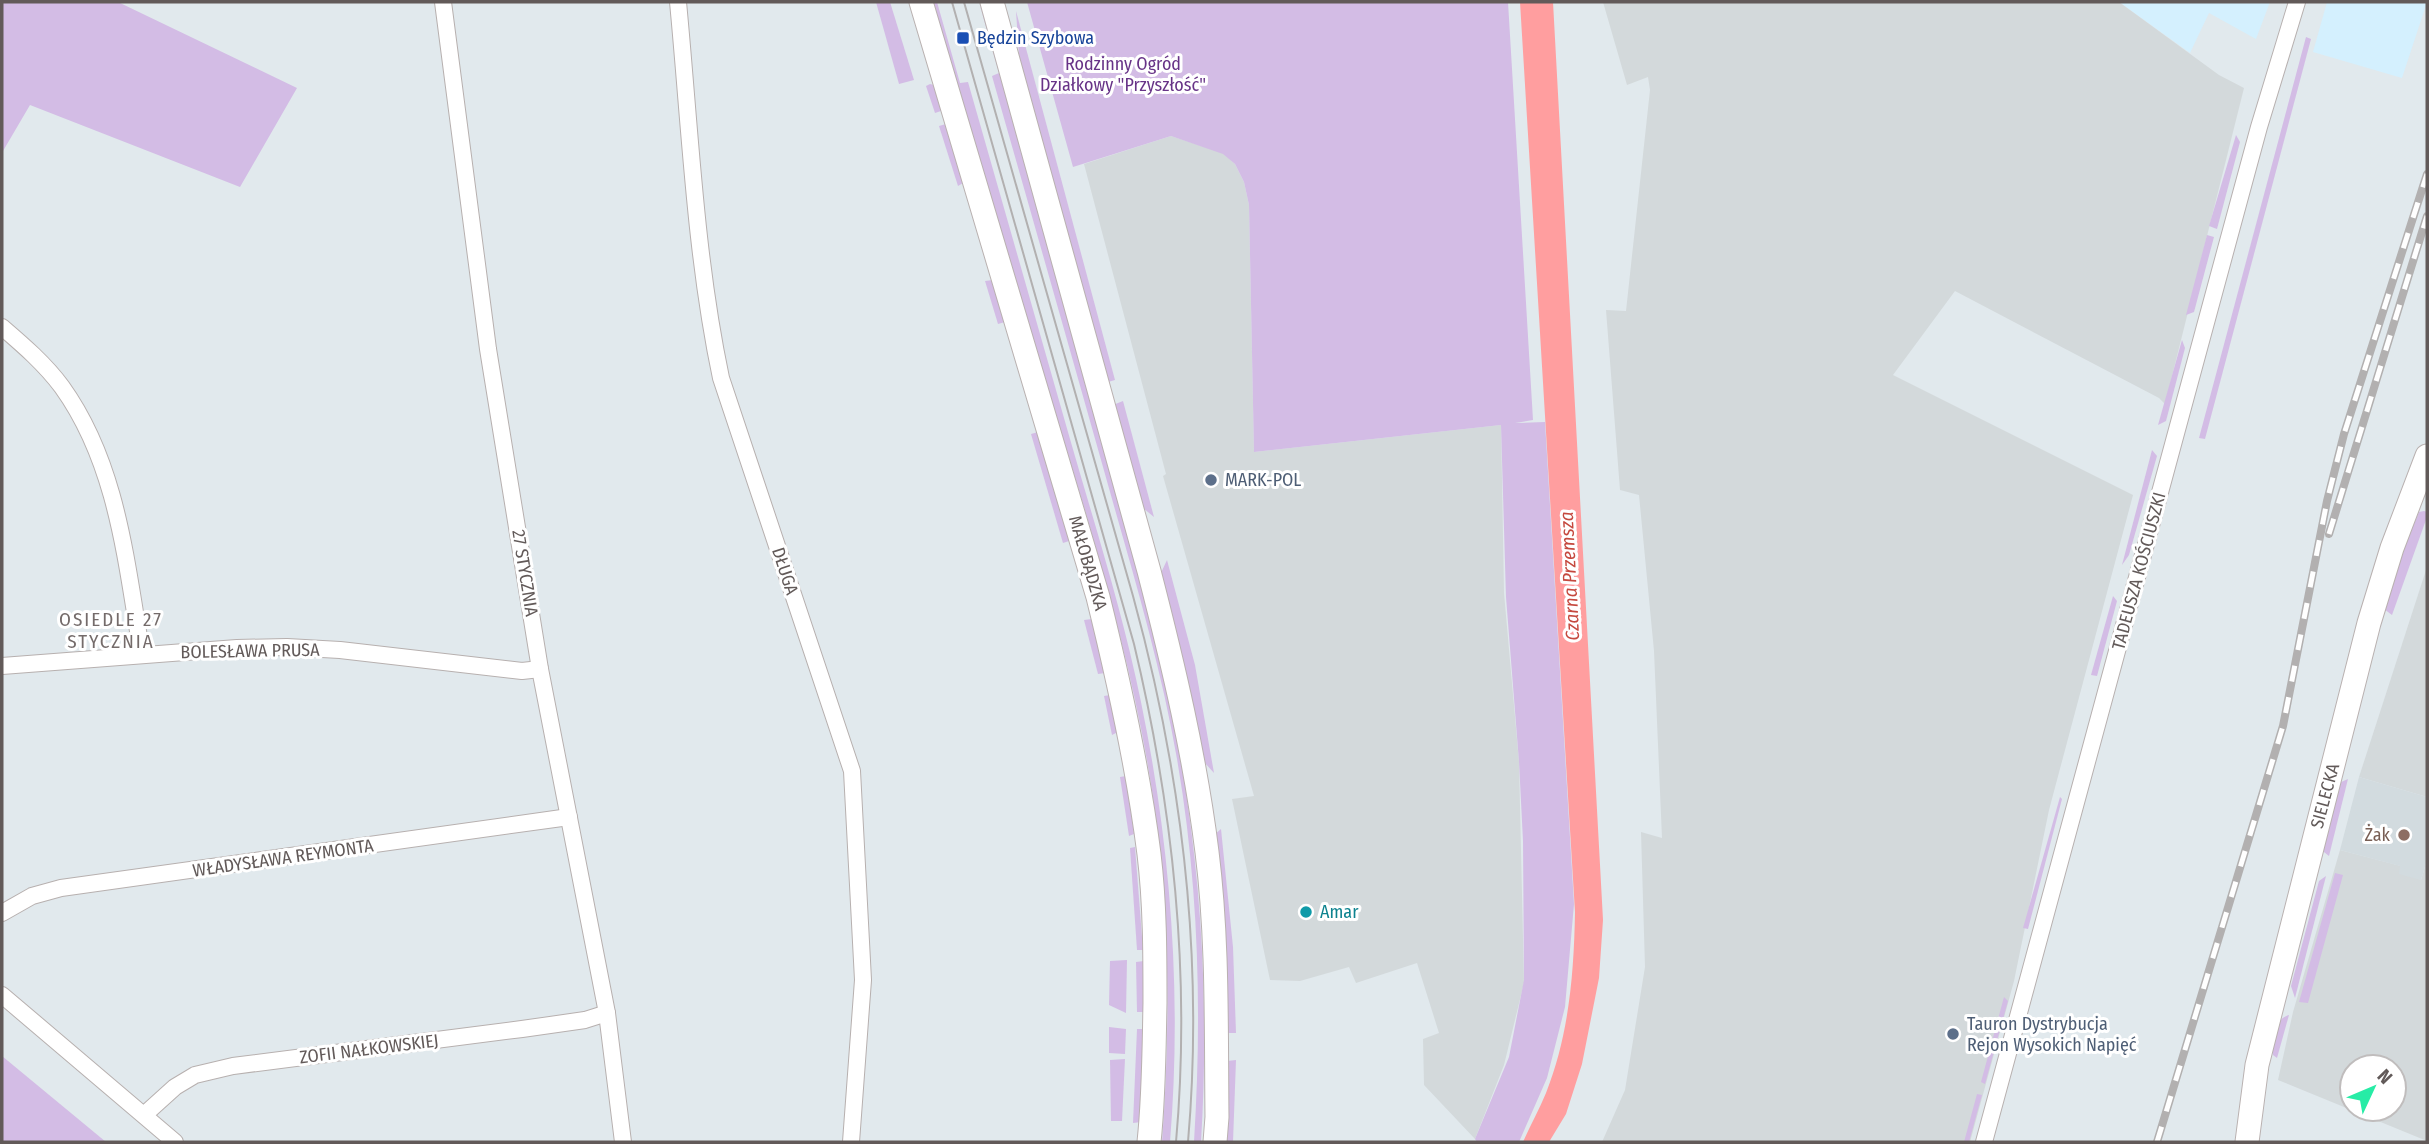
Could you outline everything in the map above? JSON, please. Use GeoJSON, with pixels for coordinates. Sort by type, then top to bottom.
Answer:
{"type":"FeatureCollection","features":[{"type":"Feature","properties":{"kind":"street","name":"27 STYCZNIA"},"geometry":{"type":"LineString","coordinates":[[443,2],[488,349],[540,668],[607,1013],[623,1142]]}},
{"type":"Feature","properties":{"kind":"street","name":"DŁUGA"},"geometry":{"type":"LineString","coordinates":[[678,2],[702,258],[721,378],[852,771],[863,980],[851,1142]]}},
{"type":"Feature","properties":{"kind":"street","name":"MAŁOBĄDZKA"},"geometry":{"type":"LineString","coordinates":[[921,2],[1098,597],[1123,701],[1138,776],[1149,856],[1155,953],[1154,1095],[1149,1142]]}},
{"type":"Feature","properties":{"kind":"street"},"geometry":{"type":"LineString","coordinates":[[992,2],[1149,571],[1193,755],[1207,854],[1214,943],[1217,1117],[1215,1142]]}},
{"type":"Feature","properties":{"kind":"street","name":"TADEUSZA KOŚCIUSZKI"},"geometry":{"type":"LineString","coordinates":[[1984,1142],[2255,140],[2297,2]]}},
{"type":"Feature","properties":{"kind":"street"},"geometry":{"type":"LineString","coordinates":[[2,327],[34,355],[61,386],[84,424],[107,476],[116,508],[142,655]]}},
{"type":"Feature","properties":{"kind":"street","name":"SIELECKA"},"geometry":{"type":"LineString","coordinates":[[2247,1142],[2257,1065],[2369,623],[2392,548],[2427,456]]}},
{"type":"Feature","properties":{"kind":"street","name":"BOLESŁAWA PRUSA"},"geometry":{"type":"LineString","coordinates":[[2,666],[287,647],[340,650],[522,671],[540,668]]}},
{"type":"Feature","properties":{"kind":"street","name":"WŁADYSŁAWA REYMONTA"},"geometry":{"type":"LineString","coordinates":[[2,913],[32,896],[61,888],[569,817]]}},
{"type":"Feature","properties":{"kind":"street"},"geometry":{"type":"LineString","coordinates":[[2,995],[175,1142]]}},
{"type":"Feature","properties":{"kind":"street","name":"ZOFII NAŁKOWSKIEJ"},"geometry":{"type":"LineString","coordinates":[[144,1115],[175,1087],[194,1075],[220,1069],[517,1030],[586,1020],[607,1013]]}},
{"type":"Feature","properties":{"kind":"shaded area"},"geometry":{"type":"Polygon","coordinates":[[[1603,2],[2119,2],[2219,75],[2244,88],[2165,404],[2159,398],[1955,291],[1893,375],[2133,495],[2049,810],[2014,981],[1970,1142],[1602,1142],[1625,1090],[1645,967],[1641,832],[1662,838],[1654,651],[1639,495],[1620,490],[1606,310],[1626,311],[1650,90],[1648,77],[1627,85],[1603,2]]]}},
{"type":"Feature","properties":{"kind":"shaded area"},"geometry":{"type":"Polygon","coordinates":[[[2119,2],[2270,2],[2256,39],[2209,13],[2190,53],[2119,2]]]}},
{"type":"Feature","properties":{"kind":"shaded area"},"geometry":{"type":"Polygon","coordinates":[[[2327,2],[2427,2],[2402,78],[2313,52],[2327,2]]]}},
{"type":"Feature","properties":{"kind":"shaded area"},"geometry":{"type":"Polygon","coordinates":[[[1171,136],[1223,153],[1235,164],[1244,182],[1249,205],[1254,452],[1501,425],[1504,593],[1519,762],[1524,983],[1504,1065],[1475,1139],[1424,1085],[1423,1039],[1439,1033],[1417,963],[1356,983],[1349,967],[1300,981],[1270,980],[1232,799],[1254,796],[1163,476],[1166,474],[1084,164],[1171,136]]]}},
{"type":"Feature","properties":{"kind":"shaded area"},"geometry":{"type":"Polygon","coordinates":[[[2427,567],[2427,797],[2359,777],[2427,567]]]}},
{"type":"Feature","properties":{"kind":"shaded area"},"geometry":{"type":"Polygon","coordinates":[[[2359,777],[2427,797],[2427,860],[2421,880],[2399,874],[2400,866],[2340,850],[2359,777]]]}},
{"type":"Feature","properties":{"kind":"shaded area"},"geometry":{"type":"Polygon","coordinates":[[[2340,850],[2401,866],[2421,880],[2427,860],[2427,1141],[2383,1123],[2408,1123],[2408,1053],[2338,1053],[2338,1105],[2278,1080],[2293,1012],[2340,850]]]}},
{"type":"Feature","properties":{"kind":"green space"},"geometry":{"type":"Polygon","coordinates":[[[2,2],[118,2],[297,88],[240,187],[30,105],[3,151],[2,2]]]}},
{"type":"Feature","properties":{"kind":"green space"},"geometry":{"type":"Polygon","coordinates":[[[876,2],[890,2],[914,80],[899,84],[876,2]]]}},
{"type":"Feature","properties":{"kind":"green space"},"geometry":{"type":"Polygon","coordinates":[[[933,2],[937,2],[960,83],[968,82],[1108,570],[1141,702],[1160,811],[1171,921],[1175,1032],[1170,1142],[1162,1142],[1167,1021],[1161,859],[1138,715],[1100,560],[933,2]]]}},
{"type":"Feature","properties":{"kind":"green space"},"geometry":{"type":"Polygon","coordinates":[[[979,2],[1001,73],[1166,682],[1189,812],[1202,942],[1204,1074],[1201,1142],[1194,1142],[1198,998],[1194,902],[1184,807],[1170,722],[1134,576],[992,76],[999,73],[979,2]]]}},
{"type":"Feature","properties":{"kind":"green space","name":"Rodzinny Ogród Działkowy \"Przyszłość\""},"geometry":{"type":"Polygon","coordinates":[[[1027,2],[1508,2],[1533,420],[1515,423],[1545,422],[1574,904],[1565,1007],[1547,1078],[1519,1142],[1477,1142],[1475,1139],[1509,1057],[1524,980],[1523,841],[1506,597],[1501,425],[1254,452],[1249,205],[1244,182],[1235,164],[1223,154],[1171,136],[1073,167],[1027,2]]]}},
{"type":"Feature","properties":{"kind":"green space"},"geometry":{"type":"Polygon","coordinates":[[[1016,11],[1115,380],[1108,382],[1019,56],[1016,11]]]}},
{"type":"Feature","properties":{"kind":"green space"},"geometry":{"type":"Polygon","coordinates":[[[2306,37],[2311,39],[2205,439],[2199,438],[2306,37]]]}},
{"type":"Feature","properties":{"kind":"green space"},"geometry":{"type":"Polygon","coordinates":[[[934,85],[941,111],[935,113],[926,86],[934,85]]]}},
{"type":"Feature","properties":{"kind":"green space"},"geometry":{"type":"Polygon","coordinates":[[[946,124],[963,183],[958,186],[939,126],[946,124]]]}},
{"type":"Feature","properties":{"kind":"green space"},"geometry":{"type":"Polygon","coordinates":[[[2236,135],[2240,142],[2217,229],[2209,226],[2236,135]]]}},
{"type":"Feature","properties":{"kind":"green space"},"geometry":{"type":"Polygon","coordinates":[[[2207,235],[2214,237],[2194,312],[2186,315],[2207,235]]]}},
{"type":"Feature","properties":{"kind":"green space"},"geometry":{"type":"Polygon","coordinates":[[[993,280],[1005,322],[998,324],[985,281],[993,280]]]}},
{"type":"Feature","properties":{"kind":"green space"},"geometry":{"type":"Polygon","coordinates":[[[2182,340],[2185,348],[2166,421],[2158,425],[2182,340]]]}},
{"type":"Feature","properties":{"kind":"green space"},"geometry":{"type":"Polygon","coordinates":[[[1123,401],[1154,517],[1143,508],[1113,405],[1123,401]]]}},
{"type":"Feature","properties":{"kind":"green space"},"geometry":{"type":"Polygon","coordinates":[[[1038,432],[1069,541],[1063,543],[1031,434],[1038,432]]]}},
{"type":"Feature","properties":{"kind":"green space"},"geometry":{"type":"Polygon","coordinates":[[[2152,450],[2157,456],[2129,555],[2122,565],[2152,450]]]}},
{"type":"Feature","properties":{"kind":"green space"},"geometry":{"type":"Polygon","coordinates":[[[2419,512],[2427,512],[2427,517],[2392,615],[2384,609],[2399,559],[2419,512]]]}},
{"type":"Feature","properties":{"kind":"green space"},"geometry":{"type":"Polygon","coordinates":[[[1167,560],[1195,665],[1214,773],[1205,763],[1187,676],[1160,575],[1167,560]]]}},
{"type":"Feature","properties":{"kind":"green space"},"geometry":{"type":"Polygon","coordinates":[[[2113,596],[2117,601],[2097,676],[2091,675],[2113,596]]]}},
{"type":"Feature","properties":{"kind":"green space"},"geometry":{"type":"Polygon","coordinates":[[[1092,619],[1105,673],[1098,674],[1084,620],[1092,619]]]}},
{"type":"Feature","properties":{"kind":"green space"},"geometry":{"type":"Polygon","coordinates":[[[1110,695],[1118,732],[1112,735],[1104,696],[1110,695]]]}},
{"type":"Feature","properties":{"kind":"green space"},"geometry":{"type":"Polygon","coordinates":[[[1126,776],[1134,834],[1129,836],[1120,777],[1126,776]]]}},
{"type":"Feature","properties":{"kind":"green space"},"geometry":{"type":"Polygon","coordinates":[[[2348,779],[2329,856],[2322,847],[2339,783],[2348,779]]]}},
{"type":"Feature","properties":{"kind":"green space"},"geometry":{"type":"Polygon","coordinates":[[[2060,797],[2062,799],[2028,929],[2023,928],[2060,797]]]}},
{"type":"Feature","properties":{"kind":"green space"},"geometry":{"type":"Polygon","coordinates":[[[1221,829],[1233,947],[1236,1033],[1227,1033],[1214,835],[1221,829]]]}},
{"type":"Feature","properties":{"kind":"green space"},"geometry":{"type":"Polygon","coordinates":[[[1135,847],[1143,950],[1137,950],[1130,848],[1135,847]]]}},
{"type":"Feature","properties":{"kind":"green space"},"geometry":{"type":"Polygon","coordinates":[[[2335,873],[2343,875],[2308,1003],[2299,1002],[2335,873]]]}},
{"type":"Feature","properties":{"kind":"green space"},"geometry":{"type":"Polygon","coordinates":[[[2326,876],[2295,998],[2291,986],[2319,881],[2326,876]]]}},
{"type":"Feature","properties":{"kind":"green space"},"geometry":{"type":"Polygon","coordinates":[[[1127,960],[1126,1013],[1109,1005],[1110,961],[1127,960]]]}},
{"type":"Feature","properties":{"kind":"green space"},"geometry":{"type":"Polygon","coordinates":[[[1144,961],[1145,1012],[1137,1012],[1136,962],[1144,961]]]}},
{"type":"Feature","properties":{"kind":"green space"},"geometry":{"type":"Polygon","coordinates":[[[2004,997],[2008,1001],[1985,1084],[1981,1082],[2004,997]]]}},
{"type":"Feature","properties":{"kind":"green space"},"geometry":{"type":"Polygon","coordinates":[[[2289,1015],[2277,1058],[2273,1055],[2275,1031],[2280,1021],[2289,1015]]]}},
{"type":"Feature","properties":{"kind":"green space"},"geometry":{"type":"Polygon","coordinates":[[[1109,1027],[1126,1029],[1125,1054],[1109,1053],[1109,1027]]]}},
{"type":"Feature","properties":{"kind":"green space"},"geometry":{"type":"Polygon","coordinates":[[[1137,1029],[1144,1029],[1141,1122],[1133,1123],[1137,1029]]]}},
{"type":"Feature","properties":{"kind":"green space"},"geometry":{"type":"Polygon","coordinates":[[[2,1056],[106,1142],[2,1142],[2,1056]]]}},
{"type":"Feature","properties":{"kind":"green space"},"geometry":{"type":"Polygon","coordinates":[[[1125,1059],[1122,1121],[1111,1121],[1110,1060],[1125,1059]]]}},
{"type":"Feature","properties":{"kind":"green space"},"geometry":{"type":"Polygon","coordinates":[[[1236,1060],[1233,1142],[1224,1142],[1227,1061],[1236,1060]]]}},
{"type":"Feature","properties":{"kind":"green space"},"geometry":{"type":"Polygon","coordinates":[[[1977,1094],[1982,1095],[1969,1142],[1964,1142],[1977,1094]]]}},
{"type":"Feature","properties":{"kind":"water","name":"Czarna Przemsza"},"geometry":{"type":"Polygon","coordinates":[[[1520,2],[1553,2],[1603,920],[1599,978],[1582,1064],[1566,1114],[1549,1142],[1523,1142],[1546,1093],[1560,1049],[1571,981],[1575,912],[1520,2]]]}},
{"type":"Feature","properties":{"kind":"tram line"},"geometry":{"type":"LineString","coordinates":[[952,2],[1134,644],[1148,705],[1168,829],[1180,954],[1180,1079],[1176,1142]]}},
{"type":"Feature","properties":{"kind":"tram line"},"geometry":{"type":"LineString","coordinates":[[964,2],[1133,596],[1165,731],[1185,867],[1191,935],[1193,1004],[1188,1142]]}},
{"type":"Feature","properties":{"kind":"railway"},"geometry":{"type":"LineString","coordinates":[[2157,1142],[2283,726],[2327,501],[2344,434],[2427,174]]}},
{"type":"Feature","properties":{"kind":"railway"},"geometry":{"type":"LineString","coordinates":[[2329,534],[2427,216]]}},
{"type":"Feature","properties":{"kind":"place","name":"Będzin Szybowa"},"geometry":{"type":"Point","coordinates":[963,38]}},
{"type":"Feature","properties":{"kind":"place","name":"MARK-POL"},"geometry":{"type":"Point","coordinates":[1211,480]}},
{"type":"Feature","properties":{"kind":"place","name":"Żak"},"geometry":{"type":"Point","coordinates":[2404,835]}},
{"type":"Feature","properties":{"kind":"place","name":"Amar"},"geometry":{"type":"Point","coordinates":[1306,912]}},
{"type":"Feature","properties":{"kind":"place","name":"Tauron Dystrybucja Rejon Wysokich Napięć"},"geometry":{"type":"Point","coordinates":[1953,1034]}},
{"type":"Feature","properties":{"kind":"district","name":"OSIEDLE 27 STYCZNIA"},"geometry":{"type":"Point","coordinates":[111,630]}}]}
